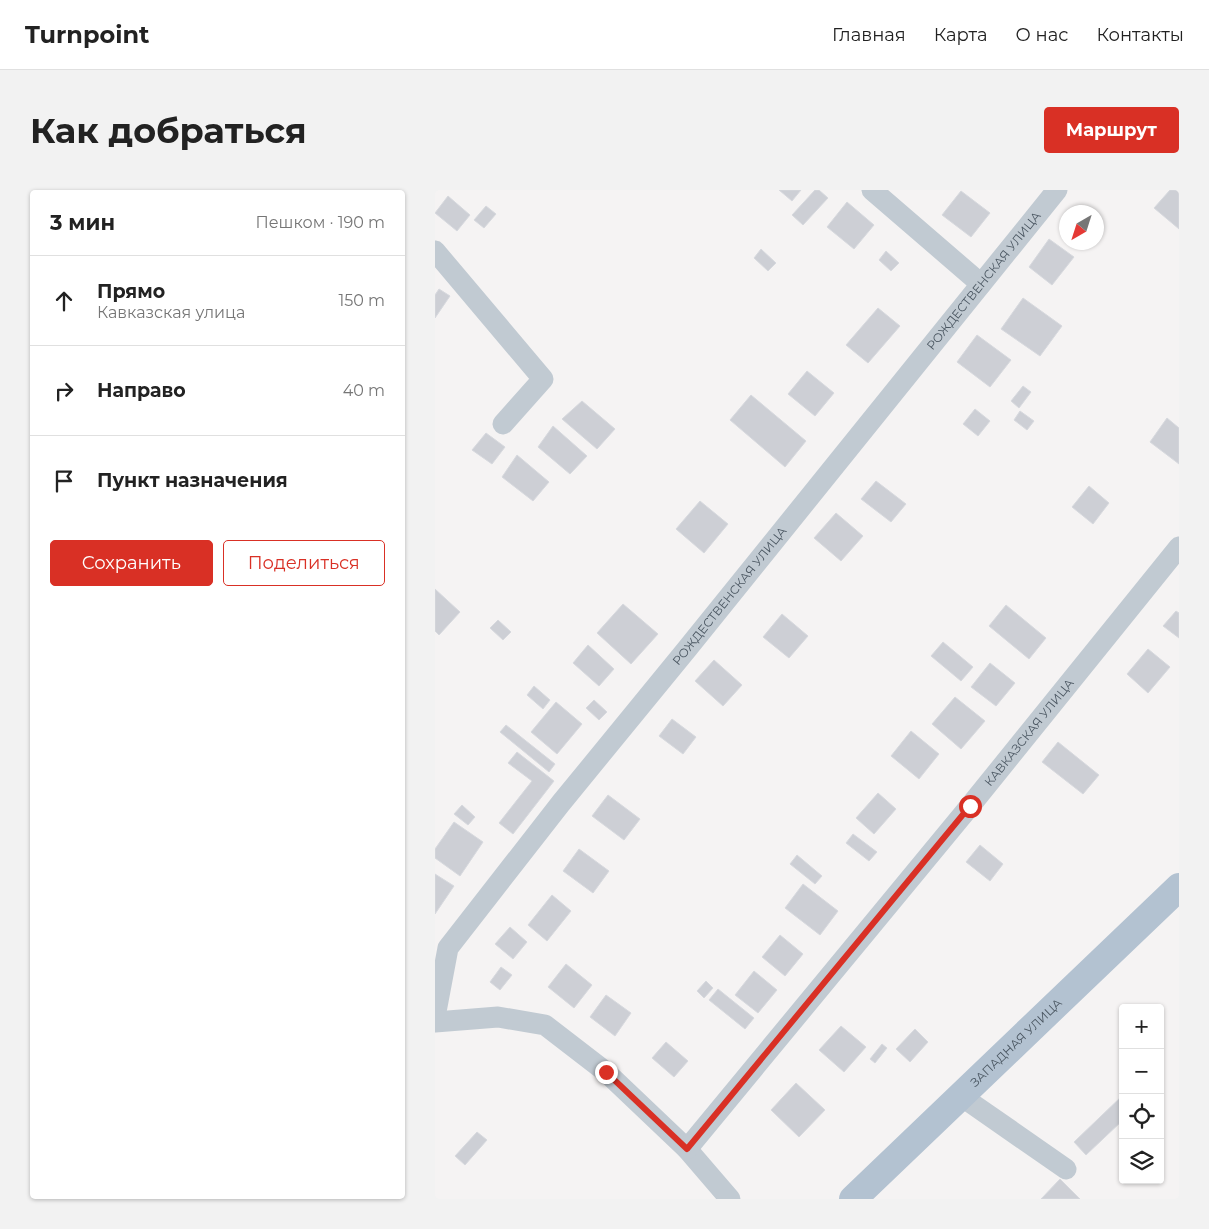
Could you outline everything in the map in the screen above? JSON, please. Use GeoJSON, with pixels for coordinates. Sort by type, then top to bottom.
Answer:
{"type":"FeatureCollection","features":[{"type":"Feature","properties":{"kind":"main road","name":"ЗАПАДНАЯ УЛИЦА"},"geometry":{"type":"LineString","coordinates":[[853,1199],[1179,887]]}},
{"type":"Feature","properties":{"kind":"street"},"geometry":{"type":"LineString","coordinates":[[872,190],[981,284]]}},
{"type":"Feature","properties":{"kind":"street","name":"РОЖДЕСТВЕНСКАЯ УЛИЦА"},"geometry":{"type":"LineString","coordinates":[[435,1016],[448,948],[561,803],[1057,190]]}},
{"type":"Feature","properties":{"kind":"street"},"geometry":{"type":"LineString","coordinates":[[435,251],[543,379],[503,424]]}},
{"type":"Feature","properties":{"kind":"street","name":"КАВКАЗСКАЯ УЛИЦА"},"geometry":{"type":"LineString","coordinates":[[687,1149],[970,806],[1179,547]]}},
{"type":"Feature","properties":{"kind":"street"},"geometry":{"type":"LineString","coordinates":[[435,1022],[498,1017],[545,1026],[606,1072],[687,1149],[730,1199]]}},
{"type":"Feature","properties":{"kind":"street"},"geometry":{"type":"LineString","coordinates":[[961,1096],[1066,1168]]}},
{"type":"Feature","properties":{"kind":"building"},"geometry":{"type":"Polygon","coordinates":[[[779,190],[801,190],[792,201],[779,190]]]}},
{"type":"Feature","properties":{"kind":"building"},"geometry":{"type":"Polygon","coordinates":[[[815,190],[819,190],[828,198],[803,225],[792,215],[815,190]]]}},
{"type":"Feature","properties":{"kind":"building"},"geometry":{"type":"Polygon","coordinates":[[[1170,190],[1179,190],[1179,229],[1154,208],[1170,190]]]}},
{"type":"Feature","properties":{"kind":"building"},"geometry":{"type":"Polygon","coordinates":[[[961,191],[990,213],[971,237],[942,215],[961,191]]]}},
{"type":"Feature","properties":{"kind":"building"},"geometry":{"type":"Polygon","coordinates":[[[448,196],[470,215],[457,231],[435,213],[448,196]]]}},
{"type":"Feature","properties":{"kind":"building"},"geometry":{"type":"Polygon","coordinates":[[[847,202],[874,225],[854,249],[827,227],[847,202]]]}},
{"type":"Feature","properties":{"kind":"building"},"geometry":{"type":"Polygon","coordinates":[[[486,206],[496,214],[484,228],[474,220],[486,206]]]}},
{"type":"Feature","properties":{"kind":"building"},"geometry":{"type":"Polygon","coordinates":[[[1049,239],[1059,246],[1059,250],[1064,250],[1074,257],[1052,285],[1029,267],[1049,239]]]}},
{"type":"Feature","properties":{"kind":"building"},"geometry":{"type":"Polygon","coordinates":[[[761,249],[776,263],[768,271],[754,258],[761,249]]]}},
{"type":"Feature","properties":{"kind":"building"},"geometry":{"type":"Polygon","coordinates":[[[886,251],[899,263],[891,271],[879,260],[886,251]]]}},
{"type":"Feature","properties":{"kind":"building"},"geometry":{"type":"Polygon","coordinates":[[[439,289],[450,296],[435,318],[435,295],[439,289]]]}},
{"type":"Feature","properties":{"kind":"building"},"geometry":{"type":"Polygon","coordinates":[[[1023,298],[1062,326],[1040,356],[1001,329],[1023,298]]]}},
{"type":"Feature","properties":{"kind":"building"},"geometry":{"type":"Polygon","coordinates":[[[878,308],[900,326],[868,363],[846,345],[878,308]]]}},
{"type":"Feature","properties":{"kind":"building"},"geometry":{"type":"Polygon","coordinates":[[[977,335],[1011,360],[990,387],[957,362],[977,335]]]}},
{"type":"Feature","properties":{"kind":"building"},"geometry":{"type":"Polygon","coordinates":[[[807,371],[834,393],[815,416],[788,394],[807,371]]]}},
{"type":"Feature","properties":{"kind":"building"},"geometry":{"type":"Polygon","coordinates":[[[1023,386],[1031,392],[1019,408],[1011,401],[1023,386]]]}},
{"type":"Feature","properties":{"kind":"building"},"geometry":{"type":"Polygon","coordinates":[[[751,395],[806,441],[785,467],[730,420],[751,395]]]}},
{"type":"Feature","properties":{"kind":"building"},"geometry":{"type":"Polygon","coordinates":[[[582,401],[615,429],[597,449],[562,419],[582,401]]]}},
{"type":"Feature","properties":{"kind":"building"},"geometry":{"type":"Polygon","coordinates":[[[975,409],[990,421],[978,436],[963,424],[975,409]]]}},
{"type":"Feature","properties":{"kind":"building"},"geometry":{"type":"Polygon","coordinates":[[[1020,411],[1034,421],[1027,430],[1014,420],[1020,411]]]}},
{"type":"Feature","properties":{"kind":"building"},"geometry":{"type":"Polygon","coordinates":[[[1167,418],[1179,428],[1179,464],[1150,442],[1167,418]]]}},
{"type":"Feature","properties":{"kind":"building"},"geometry":{"type":"Polygon","coordinates":[[[553,426],[587,456],[570,474],[538,447],[553,426]]]}},
{"type":"Feature","properties":{"kind":"building"},"geometry":{"type":"Polygon","coordinates":[[[486,433],[505,447],[492,464],[472,450],[486,433]]]}},
{"type":"Feature","properties":{"kind":"building"},"geometry":{"type":"Polygon","coordinates":[[[517,455],[549,482],[533,501],[502,477],[517,455]]]}},
{"type":"Feature","properties":{"kind":"building"},"geometry":{"type":"Polygon","coordinates":[[[876,481],[906,504],[891,522],[861,499],[876,481]]]}},
{"type":"Feature","properties":{"kind":"building"},"geometry":{"type":"Polygon","coordinates":[[[1089,486],[1109,503],[1093,524],[1072,507],[1089,486]]]}},
{"type":"Feature","properties":{"kind":"building"},"geometry":{"type":"Polygon","coordinates":[[[700,501],[728,524],[704,553],[676,529],[700,501]]]}},
{"type":"Feature","properties":{"kind":"building"},"geometry":{"type":"Polygon","coordinates":[[[836,513],[863,536],[841,561],[814,538],[836,513]]]}},
{"type":"Feature","properties":{"kind":"building"},"geometry":{"type":"Polygon","coordinates":[[[435,589],[460,612],[439,635],[435,631],[435,589]]]}},
{"type":"Feature","properties":{"kind":"building"},"geometry":{"type":"Polygon","coordinates":[[[623,604],[658,634],[631,664],[597,633],[623,604]]]}},
{"type":"Feature","properties":{"kind":"building"},"geometry":{"type":"Polygon","coordinates":[[[1006,605],[1046,638],[1029,659],[989,626],[1006,605]]]}},
{"type":"Feature","properties":{"kind":"building"},"geometry":{"type":"Polygon","coordinates":[[[1176,611],[1179,613],[1179,638],[1163,626],[1176,611]]]}},
{"type":"Feature","properties":{"kind":"building"},"geometry":{"type":"Polygon","coordinates":[[[782,614],[808,636],[789,658],[763,637],[782,614]]]}},
{"type":"Feature","properties":{"kind":"building"},"geometry":{"type":"Polygon","coordinates":[[[498,620],[511,632],[503,640],[490,628],[498,620]]]}},
{"type":"Feature","properties":{"kind":"building"},"geometry":{"type":"Polygon","coordinates":[[[943,642],[973,667],[961,681],[931,656],[943,642]]]}},
{"type":"Feature","properties":{"kind":"building"},"geometry":{"type":"Polygon","coordinates":[[[588,645],[614,669],[599,686],[573,663],[588,645]]]}},
{"type":"Feature","properties":{"kind":"building"},"geometry":{"type":"Polygon","coordinates":[[[1148,649],[1170,667],[1148,693],[1127,674],[1148,649]]]}},
{"type":"Feature","properties":{"kind":"building"},"geometry":{"type":"Polygon","coordinates":[[[714,660],[742,685],[723,706],[695,681],[714,660]]]}},
{"type":"Feature","properties":{"kind":"building"},"geometry":{"type":"Polygon","coordinates":[[[990,663],[1015,683],[996,706],[971,687],[990,663]]]}},
{"type":"Feature","properties":{"kind":"building"},"geometry":{"type":"Polygon","coordinates":[[[534,686],[550,700],[543,709],[527,695],[534,686]]]}},
{"type":"Feature","properties":{"kind":"building"},"geometry":{"type":"Polygon","coordinates":[[[955,697],[985,721],[961,749],[932,724],[955,697]]]}},
{"type":"Feature","properties":{"kind":"building"},"geometry":{"type":"Polygon","coordinates":[[[594,700],[607,712],[599,720],[586,708],[594,700]]]}},
{"type":"Feature","properties":{"kind":"building"},"geometry":{"type":"Polygon","coordinates":[[[556,702],[582,724],[557,754],[531,732],[556,702]]]}},
{"type":"Feature","properties":{"kind":"building"},"geometry":{"type":"Polygon","coordinates":[[[672,719],[696,737],[683,754],[659,736],[672,719]]]}},
{"type":"Feature","properties":{"kind":"building"},"geometry":{"type":"Polygon","coordinates":[[[506,725],[555,764],[549,772],[500,732],[506,725]]]}},
{"type":"Feature","properties":{"kind":"building"},"geometry":{"type":"Polygon","coordinates":[[[911,731],[939,754],[919,779],[891,756],[911,731]]]}},
{"type":"Feature","properties":{"kind":"building"},"geometry":{"type":"Polygon","coordinates":[[[1058,742],[1099,775],[1083,794],[1042,762],[1058,742]]]}},
{"type":"Feature","properties":{"kind":"building"},"geometry":{"type":"Polygon","coordinates":[[[517,752],[554,781],[513,834],[499,823],[532,781],[508,763],[517,752]]]}},
{"type":"Feature","properties":{"kind":"building"},"geometry":{"type":"Polygon","coordinates":[[[878,793],[896,809],[874,834],[856,818],[878,793]]]}},
{"type":"Feature","properties":{"kind":"building"},"geometry":{"type":"Polygon","coordinates":[[[608,795],[640,819],[624,840],[592,816],[608,795]]]}},
{"type":"Feature","properties":{"kind":"building"},"geometry":{"type":"Polygon","coordinates":[[[462,805],[475,817],[468,825],[454,814],[462,805]]]}},
{"type":"Feature","properties":{"kind":"building"},"geometry":{"type":"Polygon","coordinates":[[[454,822],[483,842],[460,876],[435,858],[435,849],[454,822]]]}},
{"type":"Feature","properties":{"kind":"building"},"geometry":{"type":"Polygon","coordinates":[[[853,834],[877,852],[869,861],[846,843],[853,834]]]}},
{"type":"Feature","properties":{"kind":"building"},"geometry":{"type":"Polygon","coordinates":[[[980,845],[1003,864],[990,881],[966,862],[980,845]]]}},
{"type":"Feature","properties":{"kind":"building"},"geometry":{"type":"Polygon","coordinates":[[[579,849],[609,871],[593,893],[563,871],[579,849]]]}},
{"type":"Feature","properties":{"kind":"building"},"geometry":{"type":"Polygon","coordinates":[[[797,855],[822,876],[815,884],[790,864],[797,855]]]}},
{"type":"Feature","properties":{"kind":"building"},"geometry":{"type":"Polygon","coordinates":[[[435,874],[454,886],[435,914],[435,874]]]}},
{"type":"Feature","properties":{"kind":"building"},"geometry":{"type":"Polygon","coordinates":[[[803,884],[838,911],[820,935],[785,908],[803,884]]]}},
{"type":"Feature","properties":{"kind":"building"},"geometry":{"type":"Polygon","coordinates":[[[552,895],[571,911],[547,941],[528,925],[552,895]]]}},
{"type":"Feature","properties":{"kind":"building"},"geometry":{"type":"Polygon","coordinates":[[[510,927],[527,942],[513,959],[495,944],[510,927]]]}},
{"type":"Feature","properties":{"kind":"building"},"geometry":{"type":"Polygon","coordinates":[[[780,935],[803,954],[785,976],[762,957],[780,935]]]}},
{"type":"Feature","properties":{"kind":"building"},"geometry":{"type":"Polygon","coordinates":[[[566,964],[592,985],[574,1008],[548,987],[566,964]]]}},
{"type":"Feature","properties":{"kind":"building"},"geometry":{"type":"Polygon","coordinates":[[[501,967],[512,975],[500,990],[490,982],[501,967]]]}},
{"type":"Feature","properties":{"kind":"building"},"geometry":{"type":"Polygon","coordinates":[[[754,971],[777,990],[758,1013],[735,995],[754,971]]]}},
{"type":"Feature","properties":{"kind":"building"},"geometry":{"type":"Polygon","coordinates":[[[706,981],[713,988],[704,998],[697,991],[706,981]]]}},
{"type":"Feature","properties":{"kind":"building"},"geometry":{"type":"Polygon","coordinates":[[[718,989],[754,1018],[745,1029],[709,1000],[718,989]]]}},
{"type":"Feature","properties":{"kind":"building"},"geometry":{"type":"Polygon","coordinates":[[[606,995],[631,1013],[615,1036],[590,1017],[606,995]]]}},
{"type":"Feature","properties":{"kind":"building"},"geometry":{"type":"Polygon","coordinates":[[[841,1026],[866,1047],[844,1072],[819,1050],[841,1026]]]}},
{"type":"Feature","properties":{"kind":"building"},"geometry":{"type":"Polygon","coordinates":[[[915,1029],[928,1042],[910,1062],[896,1049],[915,1029]]]}},
{"type":"Feature","properties":{"kind":"building"},"geometry":{"type":"Polygon","coordinates":[[[666,1042],[688,1061],[674,1077],[652,1058],[666,1042]]]}},
{"type":"Feature","properties":{"kind":"building"},"geometry":{"type":"Polygon","coordinates":[[[882,1044],[887,1048],[875,1063],[870,1059],[882,1044]]]}},
{"type":"Feature","properties":{"kind":"building"},"geometry":{"type":"Polygon","coordinates":[[[796,1083],[825,1110],[799,1137],[771,1110],[796,1083]]]}},
{"type":"Feature","properties":{"kind":"building"},"geometry":{"type":"Polygon","coordinates":[[[1119,1099],[1119,1124],[1086,1155],[1074,1142],[1119,1099]]]}},
{"type":"Feature","properties":{"kind":"building"},"geometry":{"type":"Polygon","coordinates":[[[477,1132],[487,1140],[465,1165],[455,1156],[477,1132]]]}},
{"type":"Feature","properties":{"kind":"building"},"geometry":{"type":"Polygon","coordinates":[[[1060,1179],[1080,1199],[1041,1199],[1060,1179]]]}},
{"type":"Feature","properties":{"kind":"route"},"geometry":{"type":"LineString","coordinates":[[606,1072],[687,1149],[970,806]]}}]}
